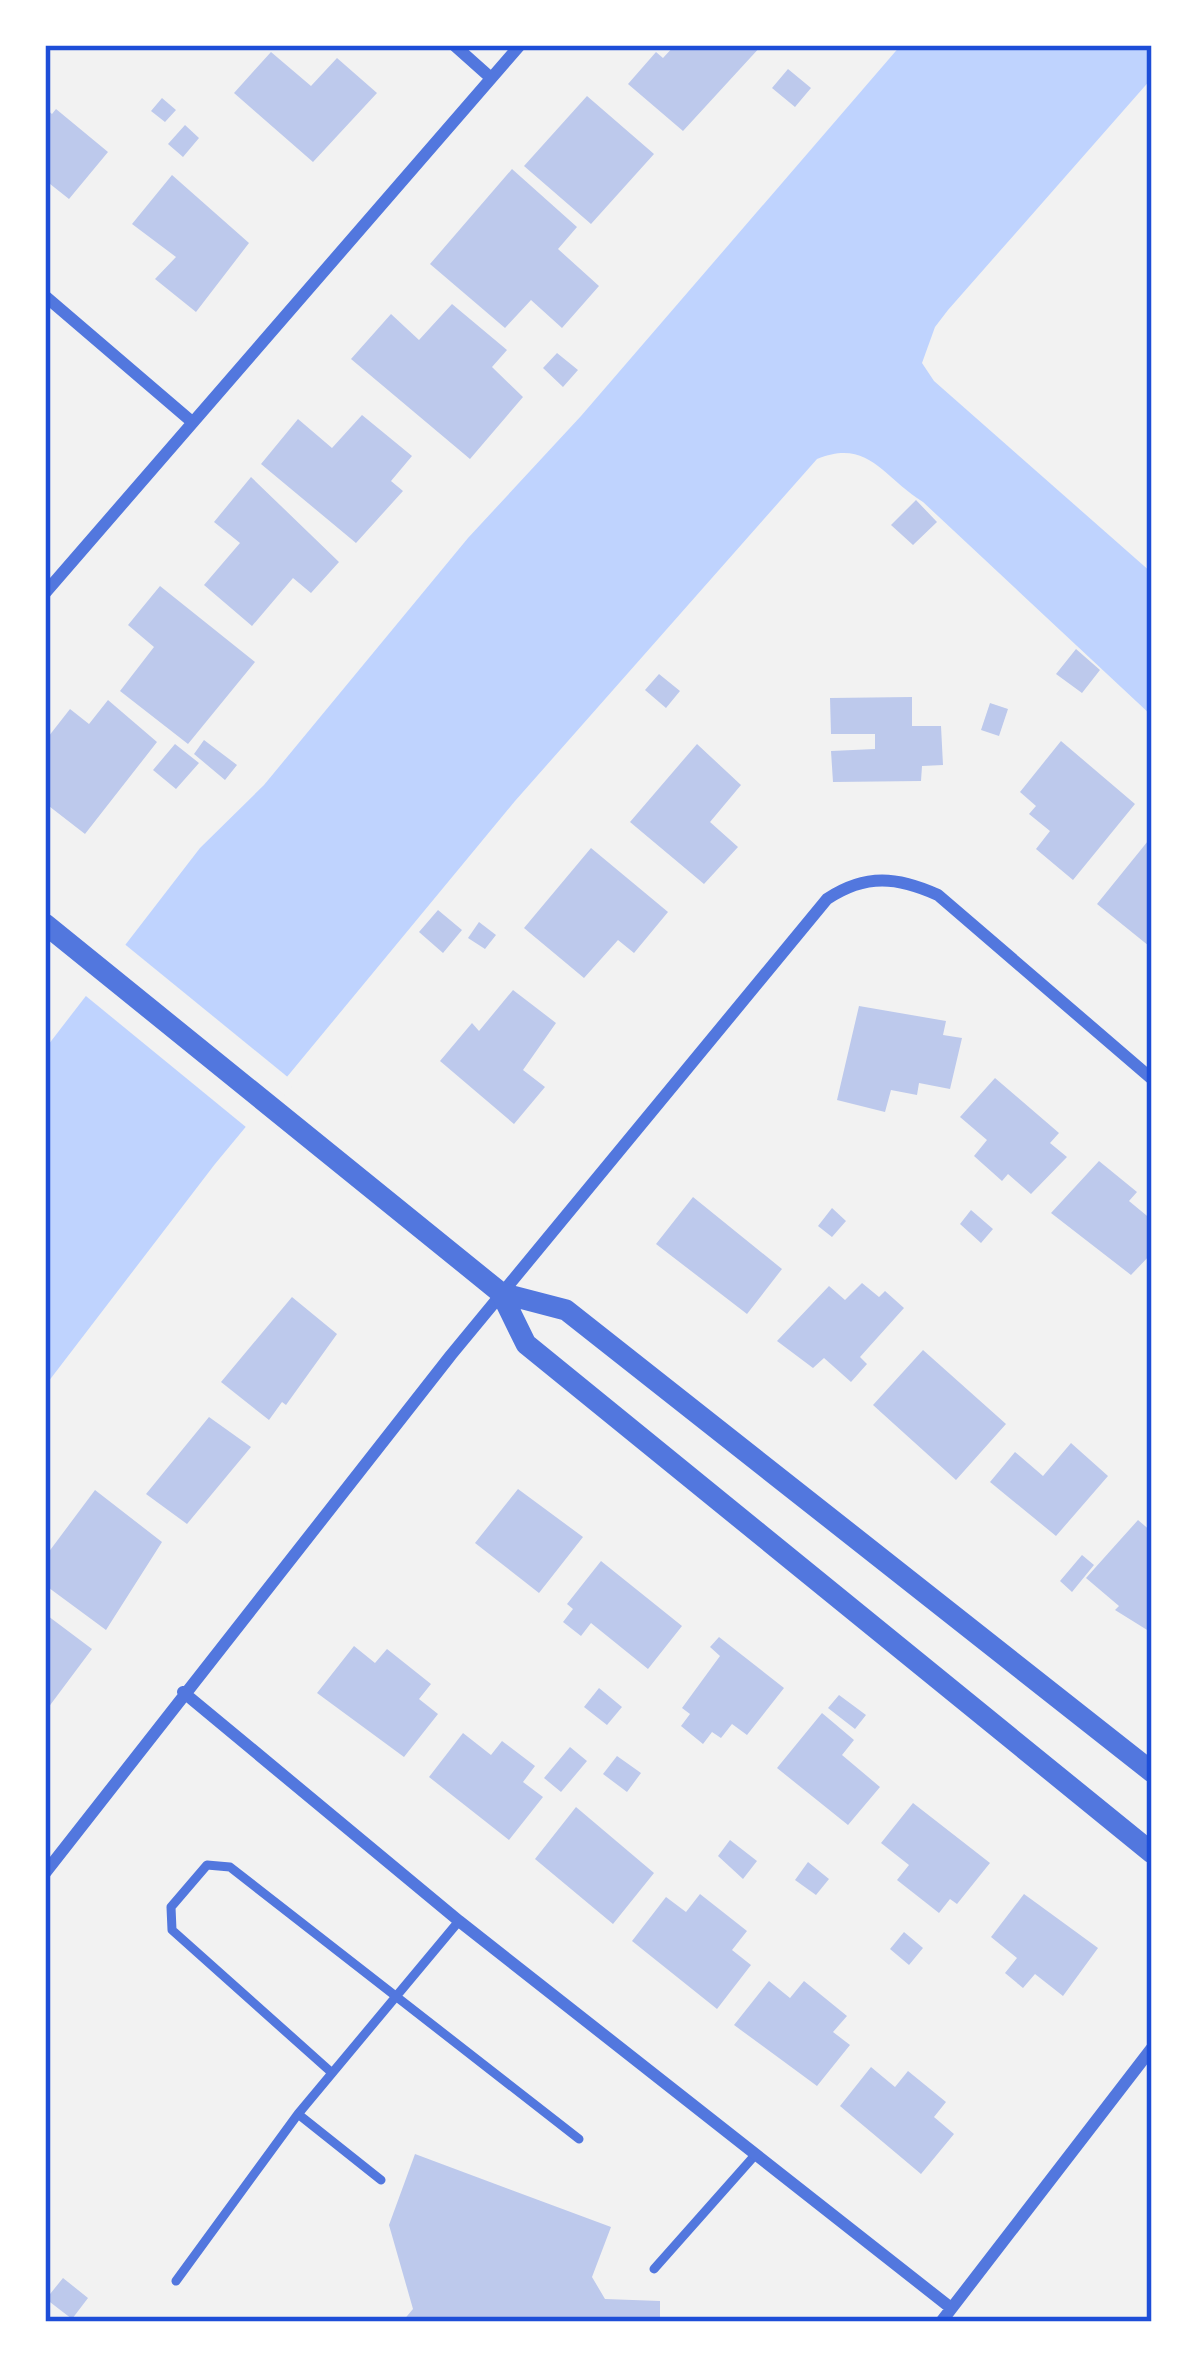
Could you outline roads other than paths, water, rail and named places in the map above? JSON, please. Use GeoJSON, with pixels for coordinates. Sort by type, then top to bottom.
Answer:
{"type":"FeatureCollection","features":[{"type":"Feature","properties":{"kind":"street"},"geometry":{"type":"LineString","coordinates":[[454,45],[491,78]]}},
{"type":"Feature","properties":{"kind":"street"},"geometry":{"type":"LineString","coordinates":[[45,593],[520,45]]}},
{"type":"Feature","properties":{"kind":"street"},"geometry":{"type":"LineString","coordinates":[[45,296],[190,421]]}},
{"type":"Feature","properties":{"kind":"street"},"geometry":{"type":"LineString","coordinates":[[45,1873],[501,1293],[812,913],[836,893],[863,881],[907,881],[952,904],[1152,1078]]}},
{"type":"Feature","properties":{"kind":"street"},"geometry":{"type":"LineString","coordinates":[[45,924],[501,1293],[566,1310],[1152,1772]]}},
{"type":"Feature","properties":{"kind":"street"},"geometry":{"type":"LineString","coordinates":[[501,1293],[526,1344],[1152,1853]]}},
{"type":"Feature","properties":{"kind":"street"},"geometry":{"type":"LineString","coordinates":[[183,1692],[459,1921],[951,2308]]}},
{"type":"Feature","properties":{"kind":"street"},"geometry":{"type":"LineString","coordinates":[[941,2322],[1152,2048]]}},
{"type":"Feature","properties":{"kind":"lane"},"geometry":{"type":"LineString","coordinates":[[331,2072],[172,1930],[171,1907],[207,1865],[230,1867],[579,2140]]}},
{"type":"Feature","properties":{"kind":"lane"},"geometry":{"type":"LineString","coordinates":[[176,2281],[331,2072],[459,1921]]}},
{"type":"Feature","properties":{"kind":"lane"},"geometry":{"type":"LineString","coordinates":[[298,2114],[381,2180]]}},
{"type":"Feature","properties":{"kind":"lane"},"geometry":{"type":"LineString","coordinates":[[653,2269],[756,2154]]}},
{"type":"Feature","properties":{"kind":"water"},"geometry":{"type":"Polygon","coordinates":[[[901,45],[1152,45],[1152,78],[948,310],[935,327],[922,363],[934,381],[1152,573],[1152,716],[923,502],[874,463],[849,453],[817,459],[515,801],[215,1164],[45,1386],[45,1049],[200,848],[264,785],[468,538],[581,416],[901,45]]]}}]}
